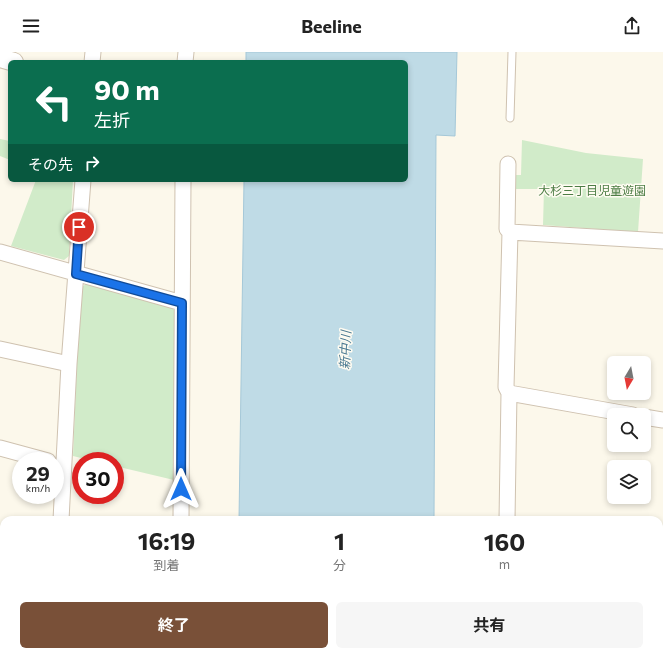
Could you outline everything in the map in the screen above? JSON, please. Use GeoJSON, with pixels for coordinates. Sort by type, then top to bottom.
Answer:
{"type":"FeatureCollection","features":[{"type":"Feature","properties":{"kind":"street"},"geometry":{"type":"LineString","coordinates":[[507,516],[509,393],[506,387],[510,232],[507,229],[508,164]]}},
{"type":"Feature","properties":{"kind":"street"},"geometry":{"type":"LineString","coordinates":[[60,452],[69,364],[83,182]]}},
{"type":"Feature","properties":{"kind":"street"},"geometry":{"type":"LineString","coordinates":[[181,516],[183,182]]}},
{"type":"Feature","properties":{"kind":"street"},"geometry":{"type":"LineString","coordinates":[[510,232],[663,241]]}},
{"type":"Feature","properties":{"kind":"street"},"geometry":{"type":"LineString","coordinates":[[0,252],[182,303]]}},
{"type":"Feature","properties":{"kind":"street"},"geometry":{"type":"LineString","coordinates":[[0,349],[69,364]]}},
{"type":"Feature","properties":{"kind":"street"},"geometry":{"type":"LineString","coordinates":[[509,393],[607,410]]}},
{"type":"Feature","properties":{"kind":"street"},"geometry":{"type":"LineString","coordinates":[[651,418],[663,420]]}},
{"type":"Feature","properties":{"kind":"street"},"geometry":{"type":"LineString","coordinates":[[0,448],[15,452]]}},
{"type":"Feature","properties":{"kind":"street"},"geometry":{"type":"LineString","coordinates":[[60,504],[61,516]]}},
{"type":"Feature","properties":{"kind":"lane"},"geometry":{"type":"LineString","coordinates":[[510,118],[512,52]]}},
{"type":"Feature","properties":{"kind":"green space"},"geometry":{"type":"Polygon","coordinates":[[[0,139],[8,141],[8,159],[0,156],[0,139]]]}},
{"type":"Feature","properties":{"kind":"green space","name":"大杉三丁目児童遊園"},"geometry":{"type":"Polygon","coordinates":[[[522,140],[586,153],[643,159],[638,232],[543,225],[544,189],[516,189],[515,175],[521,175],[522,140]]]}},
{"type":"Feature","properties":{"kind":"green space"},"geometry":{"type":"Polygon","coordinates":[[[35,182],[73,182],[69,256],[64,260],[11,246],[35,182]]]}},
{"type":"Feature","properties":{"kind":"green space"},"geometry":{"type":"Polygon","coordinates":[[[89,281],[168,304],[177,313],[174,480],[124,468],[124,452],[73,452],[80,289],[89,281]]]}},
{"type":"Feature","properties":{"kind":"water","name":"新中川"},"geometry":{"type":"Polygon","coordinates":[[[246,52],[457,52],[455,136],[436,135],[434,516],[239,516],[244,182],[408,182],[408,60],[246,60],[246,52]]]}},
{"type":"Feature","properties":{"kind":"route"},"geometry":{"type":"LineString","coordinates":[[79,227],[76,274],[182,303],[181,489]]}}]}
